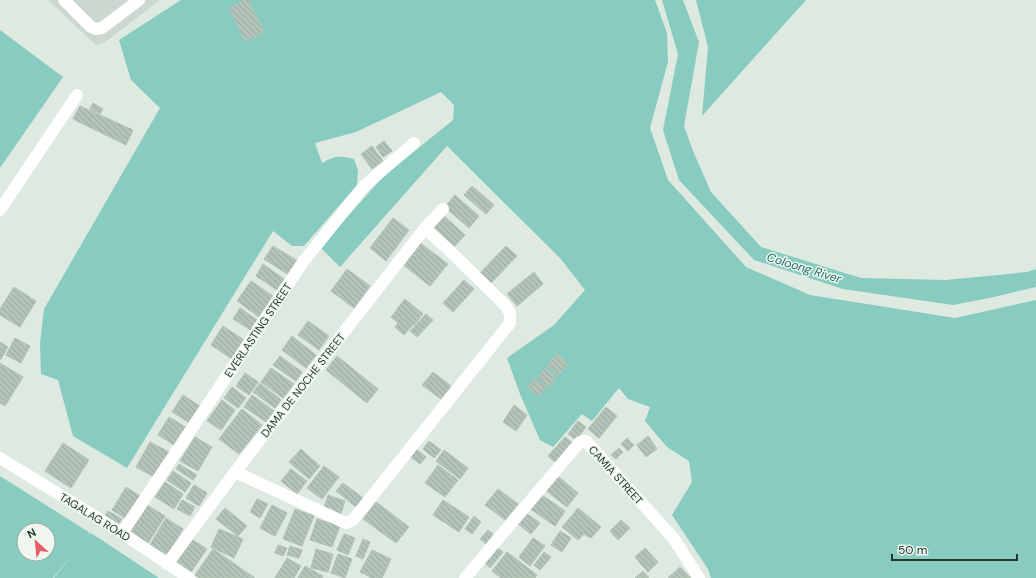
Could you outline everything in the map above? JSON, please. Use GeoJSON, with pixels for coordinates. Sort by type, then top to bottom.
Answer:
{"type":"FeatureCollection","features":[{"type":"Feature","properties":{"kind":"street"},"geometry":{"type":"LineString","coordinates":[[64,0],[91,27],[96,29],[102,28],[139,0]]}},
{"type":"Feature","properties":{"kind":"street"},"geometry":{"type":"LineString","coordinates":[[0,210],[77,96]]}},
{"type":"Feature","properties":{"kind":"street","name":"EVERLASTING STREET"},"geometry":{"type":"LineString","coordinates":[[122,533],[303,262],[364,185],[414,143]]}},
{"type":"Feature","properties":{"kind":"street","name":"DAMA DE NOCHE STREET"},"geometry":{"type":"LineString","coordinates":[[167,564],[235,472],[425,228],[443,209]]}},
{"type":"Feature","properties":{"kind":"street"},"geometry":{"type":"LineString","coordinates":[[235,472],[346,523],[353,520],[510,323],[510,313],[505,305],[425,228]]}},
{"type":"Feature","properties":{"kind":"street","name":"CAMIA STREET"},"geometry":{"type":"LineString","coordinates":[[465,578],[580,442],[586,441],[674,539],[699,578]]}},
{"type":"Feature","properties":{"kind":"street","name":"TAGALAG ROAD"},"geometry":{"type":"LineString","coordinates":[[0,458],[122,533],[189,578]]}},
{"type":"Feature","properties":{"kind":"shaded area"},"geometry":{"type":"Polygon","coordinates":[[[48,0],[160,0],[104,43],[96,45],[48,0]]]}},
{"type":"Feature","properties":{"kind":"water"},"geometry":{"type":"Polygon","coordinates":[[[181,0],[655,0],[667,33],[668,62],[650,128],[668,180],[746,267],[810,295],[955,318],[1036,300],[1036,578],[711,578],[708,569],[672,515],[692,482],[689,461],[667,447],[645,421],[650,407],[628,399],[619,388],[592,421],[582,414],[553,447],[540,440],[520,394],[507,358],[554,325],[585,290],[560,258],[447,146],[340,267],[320,247],[384,176],[453,120],[454,105],[441,92],[356,132],[315,143],[322,163],[338,157],[354,159],[358,171],[357,185],[304,246],[292,246],[273,231],[127,468],[73,436],[58,380],[41,374],[40,343],[44,309],[160,108],[131,80],[119,40],[181,0]]]}},
{"type":"Feature","properties":{"kind":"water","name":"Coloong River"},"geometry":{"type":"Polygon","coordinates":[[[662,0],[683,0],[699,42],[684,126],[693,151],[711,192],[761,247],[861,278],[946,280],[1027,272],[1036,269],[1036,287],[953,305],[843,289],[754,260],[679,180],[663,130],[678,54],[662,0]]]}},
{"type":"Feature","properties":{"kind":"water"},"geometry":{"type":"Polygon","coordinates":[[[696,0],[806,0],[702,116],[708,47],[696,0]]]}},
{"type":"Feature","properties":{"kind":"water"},"geometry":{"type":"Polygon","coordinates":[[[0,30],[63,77],[0,168],[0,30]]]}},
{"type":"Feature","properties":{"kind":"water"},"geometry":{"type":"Polygon","coordinates":[[[0,476],[90,533],[87,536],[91,533],[159,578],[54,578],[74,552],[53,578],[0,578],[0,476]]]}},
{"type":"Feature","properties":{"kind":"building"},"geometry":{"type":"Polygon","coordinates":[[[248,0],[264,32],[245,41],[229,8],[248,0]]]}},
{"type":"Feature","properties":{"kind":"building"},"geometry":{"type":"Polygon","coordinates":[[[93,103],[103,109],[100,114],[90,109],[93,103]]]}},
{"type":"Feature","properties":{"kind":"building"},"geometry":{"type":"Polygon","coordinates":[[[80,106],[133,130],[126,145],[73,119],[80,106]]]}},
{"type":"Feature","properties":{"kind":"building"},"geometry":{"type":"Polygon","coordinates":[[[384,141],[392,151],[383,157],[376,147],[384,141]]]}},
{"type":"Feature","properties":{"kind":"building"},"geometry":{"type":"Polygon","coordinates":[[[372,146],[383,161],[372,169],[361,154],[372,146]]]}},
{"type":"Feature","properties":{"kind":"building"},"geometry":{"type":"Polygon","coordinates":[[[472,186],[494,205],[486,214],[464,195],[472,186]]]}},
{"type":"Feature","properties":{"kind":"building"},"geometry":{"type":"Polygon","coordinates":[[[455,195],[479,216],[469,228],[445,207],[455,195]]]}},
{"type":"Feature","properties":{"kind":"building"},"geometry":{"type":"Polygon","coordinates":[[[444,216],[465,235],[454,247],[433,227],[444,216]]]}},
{"type":"Feature","properties":{"kind":"building"},"geometry":{"type":"Polygon","coordinates":[[[393,218],[409,230],[386,261],[370,248],[393,218]]]}},
{"type":"Feature","properties":{"kind":"building"},"geometry":{"type":"Polygon","coordinates":[[[419,242],[448,264],[430,286],[402,264],[419,242]]]}},
{"type":"Feature","properties":{"kind":"building"},"geometry":{"type":"Polygon","coordinates":[[[273,246],[298,261],[289,275],[264,259],[273,246]]]}},
{"type":"Feature","properties":{"kind":"building"},"geometry":{"type":"Polygon","coordinates":[[[506,246],[517,256],[490,284],[480,273],[506,246]]]}},
{"type":"Feature","properties":{"kind":"building"},"geometry":{"type":"Polygon","coordinates":[[[263,264],[284,279],[277,290],[256,276],[263,264]]]}},
{"type":"Feature","properties":{"kind":"building"},"geometry":{"type":"Polygon","coordinates":[[[347,269],[370,286],[354,308],[331,291],[347,269]]]}},
{"type":"Feature","properties":{"kind":"building"},"geometry":{"type":"Polygon","coordinates":[[[534,272],[543,284],[517,306],[507,294],[534,272]]]}},
{"type":"Feature","properties":{"kind":"building"},"geometry":{"type":"Polygon","coordinates":[[[464,280],[474,289],[453,312],[443,303],[464,280]]]}},
{"type":"Feature","properties":{"kind":"building"},"geometry":{"type":"Polygon","coordinates":[[[251,281],[273,296],[259,317],[237,301],[251,281]]]}},
{"type":"Feature","properties":{"kind":"building"},"geometry":{"type":"Polygon","coordinates":[[[14,287],[36,301],[20,327],[0,315],[0,309],[14,287]]]}},
{"type":"Feature","properties":{"kind":"building"},"geometry":{"type":"Polygon","coordinates":[[[405,299],[423,314],[414,325],[396,310],[405,299]]]}},
{"type":"Feature","properties":{"kind":"building"},"geometry":{"type":"Polygon","coordinates":[[[240,308],[257,320],[251,330],[233,319],[240,308]]]}},
{"type":"Feature","properties":{"kind":"building"},"geometry":{"type":"Polygon","coordinates":[[[396,311],[413,325],[404,335],[395,327],[398,323],[391,317],[396,311]]]}},
{"type":"Feature","properties":{"kind":"building"},"geometry":{"type":"Polygon","coordinates":[[[426,314],[433,320],[417,337],[410,331],[426,314]]]}},
{"type":"Feature","properties":{"kind":"building"},"geometry":{"type":"Polygon","coordinates":[[[308,321],[329,336],[319,350],[298,335],[308,321]]]}},
{"type":"Feature","properties":{"kind":"building"},"geometry":{"type":"Polygon","coordinates":[[[223,326],[244,340],[232,359],[211,345],[223,326]]]}},
{"type":"Feature","properties":{"kind":"building"},"geometry":{"type":"Polygon","coordinates":[[[292,336],[316,355],[306,368],[282,350],[292,336]]]}},
{"type":"Feature","properties":{"kind":"building"},"geometry":{"type":"Polygon","coordinates":[[[15,338],[30,346],[21,363],[6,355],[15,338]]]}},
{"type":"Feature","properties":{"kind":"building"},"geometry":{"type":"Polygon","coordinates":[[[0,342],[8,347],[1,359],[0,359],[0,342]]]}},
{"type":"Feature","properties":{"kind":"building"},"geometry":{"type":"Polygon","coordinates":[[[557,354],[568,363],[559,375],[547,366],[557,354]]]}},
{"type":"Feature","properties":{"kind":"building"},"geometry":{"type":"Polygon","coordinates":[[[280,356],[302,372],[296,381],[273,365],[280,356]]]}},
{"type":"Feature","properties":{"kind":"building"},"geometry":{"type":"Polygon","coordinates":[[[337,356],[378,389],[367,403],[326,370],[337,356]]]}},
{"type":"Feature","properties":{"kind":"building"},"geometry":{"type":"Polygon","coordinates":[[[0,363],[23,377],[5,406],[0,403],[0,363]]]}},
{"type":"Feature","properties":{"kind":"building"},"geometry":{"type":"Polygon","coordinates":[[[271,368],[294,384],[283,398],[261,382],[271,368]]]}},
{"type":"Feature","properties":{"kind":"building"},"geometry":{"type":"Polygon","coordinates":[[[545,368],[556,377],[549,387],[538,378],[545,368]]]}},
{"type":"Feature","properties":{"kind":"building"},"geometry":{"type":"Polygon","coordinates":[[[433,372],[451,386],[441,399],[422,385],[433,372]]]}},
{"type":"Feature","properties":{"kind":"building"},"geometry":{"type":"Polygon","coordinates":[[[245,373],[258,382],[249,395],[236,386],[245,373]]]}},
{"type":"Feature","properties":{"kind":"building"},"geometry":{"type":"Polygon","coordinates":[[[534,379],[546,387],[539,396],[528,388],[534,379]]]}},
{"type":"Feature","properties":{"kind":"building"},"geometry":{"type":"Polygon","coordinates":[[[260,383],[281,400],[275,408],[253,392],[260,383]]]}},
{"type":"Feature","properties":{"kind":"building"},"geometry":{"type":"Polygon","coordinates":[[[232,387],[246,398],[238,408],[224,398],[232,387]]]}},
{"type":"Feature","properties":{"kind":"building"},"geometry":{"type":"Polygon","coordinates":[[[183,395],[201,407],[190,423],[172,412],[183,395]]]}},
{"type":"Feature","properties":{"kind":"building"},"geometry":{"type":"Polygon","coordinates":[[[252,395],[274,411],[266,422],[244,407],[252,395]]]}},
{"type":"Feature","properties":{"kind":"building"},"geometry":{"type":"Polygon","coordinates":[[[222,400],[235,410],[221,430],[207,421],[222,400]]]}},
{"type":"Feature","properties":{"kind":"building"},"geometry":{"type":"Polygon","coordinates":[[[514,405],[527,415],[516,431],[503,422],[514,405]]]}},
{"type":"Feature","properties":{"kind":"building"},"geometry":{"type":"Polygon","coordinates":[[[606,407],[617,416],[599,438],[588,429],[606,407]]]}},
{"type":"Feature","properties":{"kind":"building"},"geometry":{"type":"Polygon","coordinates":[[[242,409],[262,425],[239,454],[219,439],[242,409]]]}},
{"type":"Feature","properties":{"kind":"building"},"geometry":{"type":"Polygon","coordinates":[[[169,417],[187,428],[176,446],[158,435],[169,417]]]}},
{"type":"Feature","properties":{"kind":"building"},"geometry":{"type":"Polygon","coordinates":[[[578,421],[586,427],[576,440],[568,434],[578,421]]]}},
{"type":"Feature","properties":{"kind":"building"},"geometry":{"type":"Polygon","coordinates":[[[648,436],[657,449],[646,457],[637,445],[648,436]]]}},
{"type":"Feature","properties":{"kind":"building"},"geometry":{"type":"Polygon","coordinates":[[[195,437],[212,447],[198,471],[180,461],[195,437]]]}},
{"type":"Feature","properties":{"kind":"building"},"geometry":{"type":"Polygon","coordinates":[[[565,437],[573,443],[556,463],[548,456],[565,437]]]}},
{"type":"Feature","properties":{"kind":"building"},"geometry":{"type":"Polygon","coordinates":[[[627,438],[634,445],[628,451],[621,444],[627,438]]]}},
{"type":"Feature","properties":{"kind":"building"},"geometry":{"type":"Polygon","coordinates":[[[429,441],[441,450],[434,458],[423,449],[429,441]]]}},
{"type":"Feature","properties":{"kind":"building"},"geometry":{"type":"Polygon","coordinates":[[[150,442],[171,453],[156,478],[136,467],[150,442]]]}},
{"type":"Feature","properties":{"kind":"building"},"geometry":{"type":"Polygon","coordinates":[[[63,443],[89,460],[71,488],[45,471],[63,443]]]}},
{"type":"Feature","properties":{"kind":"building"},"geometry":{"type":"Polygon","coordinates":[[[415,448],[426,457],[420,464],[409,456],[415,448]]]}},
{"type":"Feature","properties":{"kind":"building"},"geometry":{"type":"Polygon","coordinates":[[[619,448],[623,452],[616,459],[611,455],[619,448]]]}},
{"type":"Feature","properties":{"kind":"building"},"geometry":{"type":"Polygon","coordinates":[[[301,449],[320,466],[309,479],[289,462],[301,449]]]}},
{"type":"Feature","properties":{"kind":"building"},"geometry":{"type":"Polygon","coordinates":[[[444,450],[468,468],[460,479],[436,461],[444,450]]]}},
{"type":"Feature","properties":{"kind":"building"},"geometry":{"type":"Polygon","coordinates":[[[179,464],[197,475],[193,480],[176,469],[179,464]]]}},
{"type":"Feature","properties":{"kind":"building"},"geometry":{"type":"Polygon","coordinates":[[[438,465],[458,480],[445,497],[425,483],[438,465]]]}},
{"type":"Feature","properties":{"kind":"building"},"geometry":{"type":"Polygon","coordinates":[[[324,466],[339,477],[322,499],[307,488],[324,466]]]}},
{"type":"Feature","properties":{"kind":"building"},"geometry":{"type":"Polygon","coordinates":[[[291,469],[307,481],[297,494],[281,481],[291,469]]]}},
{"type":"Feature","properties":{"kind":"building"},"geometry":{"type":"Polygon","coordinates":[[[173,471],[191,483],[185,492],[167,480],[173,471]]]}},
{"type":"Feature","properties":{"kind":"building"},"geometry":{"type":"Polygon","coordinates":[[[555,474],[578,493],[567,507],[544,489],[555,474]]]}},
{"type":"Feature","properties":{"kind":"building"},"geometry":{"type":"Polygon","coordinates":[[[165,482],[183,494],[174,509],[155,497],[165,482]]]}},
{"type":"Feature","properties":{"kind":"building"},"geometry":{"type":"Polygon","coordinates":[[[343,483],[363,498],[356,507],[336,491],[343,483]]]}},
{"type":"Feature","properties":{"kind":"building"},"geometry":{"type":"Polygon","coordinates":[[[194,485],[207,493],[199,506],[186,498],[194,485]]]}},
{"type":"Feature","properties":{"kind":"building"},"geometry":{"type":"Polygon","coordinates":[[[126,487],[143,498],[128,520],[112,510],[126,487]]]}},
{"type":"Feature","properties":{"kind":"building"},"geometry":{"type":"Polygon","coordinates":[[[498,489],[518,504],[505,520],[485,505],[498,489]]]}},
{"type":"Feature","properties":{"kind":"building"},"geometry":{"type":"Polygon","coordinates":[[[539,493],[565,511],[555,526],[529,508],[539,493]]]}},
{"type":"Feature","properties":{"kind":"building"},"geometry":{"type":"Polygon","coordinates":[[[328,495],[345,501],[341,514],[324,508],[328,495]]]}},
{"type":"Feature","properties":{"kind":"building"},"geometry":{"type":"Polygon","coordinates":[[[257,499],[268,504],[260,518],[250,512],[257,499]]]}},
{"type":"Feature","properties":{"kind":"building"},"geometry":{"type":"Polygon","coordinates":[[[182,500],[195,507],[190,516],[177,509],[182,500]]]}},
{"type":"Feature","properties":{"kind":"building"},"geometry":{"type":"Polygon","coordinates":[[[443,500],[469,517],[459,532],[433,515],[443,500]]]}},
{"type":"Feature","properties":{"kind":"building"},"geometry":{"type":"Polygon","coordinates":[[[376,502],[409,527],[396,543],[363,519],[376,502]]]}},
{"type":"Feature","properties":{"kind":"building"},"geometry":{"type":"Polygon","coordinates":[[[147,505],[165,516],[147,545],[129,534],[147,505]]]}},
{"type":"Feature","properties":{"kind":"building"},"geometry":{"type":"Polygon","coordinates":[[[272,505],[287,513],[275,536],[260,528],[272,505]]]}},
{"type":"Feature","properties":{"kind":"building"},"geometry":{"type":"Polygon","coordinates":[[[225,508],[247,526],[238,536],[216,519],[225,508]]]}},
{"type":"Feature","properties":{"kind":"building"},"geometry":{"type":"Polygon","coordinates":[[[578,508],[601,527],[591,538],[584,534],[578,540],[562,527],[578,508]]]}},
{"type":"Feature","properties":{"kind":"building"},"geometry":{"type":"Polygon","coordinates":[[[295,509],[314,516],[302,546],[283,539],[295,509]]]}},
{"type":"Feature","properties":{"kind":"building"},"geometry":{"type":"Polygon","coordinates":[[[108,511],[122,519],[116,528],[102,520],[108,511]]]}},
{"type":"Feature","properties":{"kind":"building"},"geometry":{"type":"Polygon","coordinates":[[[526,513],[540,523],[531,534],[518,524],[526,513]]]}},
{"type":"Feature","properties":{"kind":"building"},"geometry":{"type":"Polygon","coordinates":[[[474,516],[481,522],[472,534],[465,529],[474,516]]]}},
{"type":"Feature","properties":{"kind":"building"},"geometry":{"type":"Polygon","coordinates":[[[166,518],[183,529],[167,555],[150,545],[166,518]]]}},
{"type":"Feature","properties":{"kind":"building"},"geometry":{"type":"Polygon","coordinates":[[[317,519],[340,526],[332,547],[310,540],[317,519]]]}},
{"type":"Feature","properties":{"kind":"building"},"geometry":{"type":"Polygon","coordinates":[[[621,520],[630,528],[618,540],[610,531],[621,520]]]}},
{"type":"Feature","properties":{"kind":"building"},"geometry":{"type":"Polygon","coordinates":[[[219,529],[243,539],[234,558],[211,547],[219,529]]]}},
{"type":"Feature","properties":{"kind":"building"},"geometry":{"type":"Polygon","coordinates":[[[488,530],[493,534],[486,544],[480,539],[488,530]]]}},
{"type":"Feature","properties":{"kind":"building"},"geometry":{"type":"Polygon","coordinates":[[[560,531],[571,538],[562,552],[551,545],[560,531]]]}},
{"type":"Feature","properties":{"kind":"building"},"geometry":{"type":"Polygon","coordinates":[[[344,534],[355,538],[348,555],[337,550],[344,534]]]}},
{"type":"Feature","properties":{"kind":"building"},"geometry":{"type":"Polygon","coordinates":[[[533,538],[545,546],[530,566],[519,557],[533,538]]]}},
{"type":"Feature","properties":{"kind":"building"},"geometry":{"type":"Polygon","coordinates":[[[363,539],[370,542],[363,559],[356,556],[363,539]]]}},
{"type":"Feature","properties":{"kind":"building"},"geometry":{"type":"Polygon","coordinates":[[[193,540],[207,549],[191,572],[177,562],[193,540]]]}},
{"type":"Feature","properties":{"kind":"building"},"geometry":{"type":"Polygon","coordinates":[[[278,545],[287,548],[283,556],[275,553],[278,545]]]}},
{"type":"Feature","properties":{"kind":"building"},"geometry":{"type":"Polygon","coordinates":[[[290,546],[302,550],[299,558],[287,555],[290,546]]]}},
{"type":"Feature","properties":{"kind":"building"},"geometry":{"type":"Polygon","coordinates":[[[497,547],[503,552],[490,568],[484,562],[497,547]]]}},
{"type":"Feature","properties":{"kind":"building"},"geometry":{"type":"Polygon","coordinates":[[[645,548],[658,562],[648,572],[635,557],[645,548]]]}},
{"type":"Feature","properties":{"kind":"building"},"geometry":{"type":"Polygon","coordinates":[[[213,549],[255,578],[200,578],[195,575],[213,549]]]}},
{"type":"Feature","properties":{"kind":"building"},"geometry":{"type":"Polygon","coordinates":[[[316,549],[333,554],[328,572],[311,568],[316,549]]]}},
{"type":"Feature","properties":{"kind":"building"},"geometry":{"type":"Polygon","coordinates":[[[372,550],[391,559],[382,578],[372,578],[360,572],[372,550]]]}},
{"type":"Feature","properties":{"kind":"building"},"geometry":{"type":"Polygon","coordinates":[[[507,552],[537,575],[535,578],[501,578],[492,571],[507,552]]]}},
{"type":"Feature","properties":{"kind":"building"},"geometry":{"type":"Polygon","coordinates":[[[544,552],[551,557],[540,570],[534,565],[544,552]]]}},
{"type":"Feature","properties":{"kind":"building"},"geometry":{"type":"Polygon","coordinates":[[[338,554],[352,559],[345,578],[331,573],[338,554]]]}},
{"type":"Feature","properties":{"kind":"building"},"geometry":{"type":"Polygon","coordinates":[[[287,558],[301,566],[294,578],[275,578],[287,558]]]}},
{"type":"Feature","properties":{"kind":"building"},"geometry":{"type":"Polygon","coordinates":[[[305,566],[323,576],[322,578],[298,578],[305,566]]]}},
{"type":"Feature","properties":{"kind":"building"},"geometry":{"type":"Polygon","coordinates":[[[680,567],[691,578],[668,578],[680,567]]]}},
{"type":"Feature","properties":{"kind":"building"},"geometry":{"type":"Polygon","coordinates":[[[643,571],[649,578],[635,578],[643,571]]]}}]}
